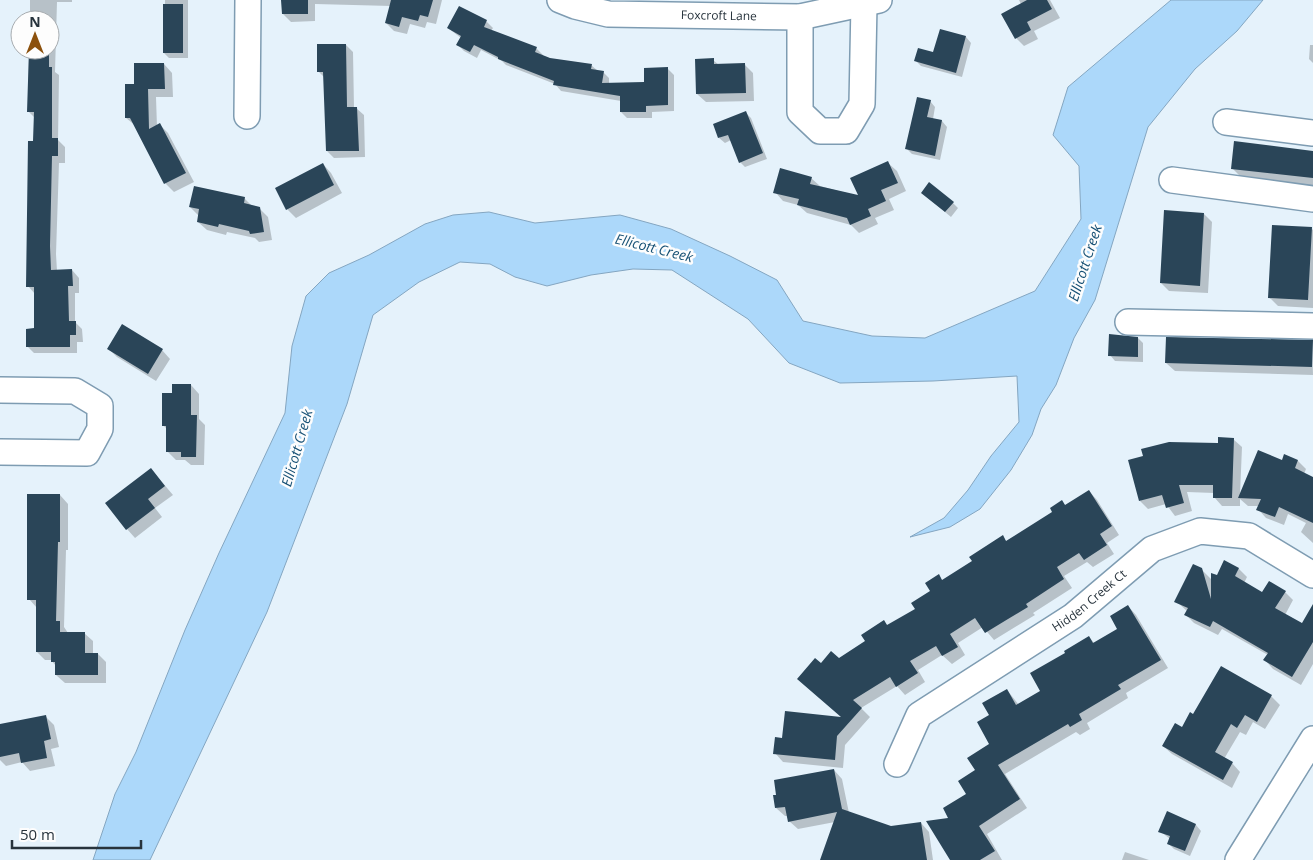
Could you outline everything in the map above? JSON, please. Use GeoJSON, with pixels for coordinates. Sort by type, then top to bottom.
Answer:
{"type":"FeatureCollection","features":[{"type":"Feature","properties":{"kind":"street"},"geometry":{"type":"LineString","coordinates":[[247,116],[248,0]]}},
{"type":"Feature","properties":{"kind":"street","name":"Foxcroft Lane"},"geometry":{"type":"LineString","coordinates":[[560,0],[575,6],[608,14],[800,17],[872,2]]}},
{"type":"Feature","properties":{"kind":"street"},"geometry":{"type":"LineString","coordinates":[[800,17],[800,112],[820,131],[846,130],[862,104],[872,2]]}},
{"type":"Feature","properties":{"kind":"street"},"geometry":{"type":"LineString","coordinates":[[1226,122],[1313,134]]}},
{"type":"Feature","properties":{"kind":"street"},"geometry":{"type":"LineString","coordinates":[[1172,180],[1313,199]]}},
{"type":"Feature","properties":{"kind":"street"},"geometry":{"type":"LineString","coordinates":[[1128,322],[1313,326]]}},
{"type":"Feature","properties":{"kind":"street"},"geometry":{"type":"LineString","coordinates":[[0,390],[75,391],[100,406],[100,430],[87,453],[0,452]]}},
{"type":"Feature","properties":{"kind":"street","name":"Hidden Creek Ct"},"geometry":{"type":"LineString","coordinates":[[897,764],[919,715],[1073,616],[1152,549],[1200,531],[1249,536],[1313,575]]}},
{"type":"Feature","properties":{"kind":"street"},"geometry":{"type":"LineString","coordinates":[[1238,860],[1301,778],[1313,739]]}},
{"type":"Feature","properties":{"kind":"water","name":"Ellicott Creek"},"geometry":{"type":"Polygon","coordinates":[[[1171,0],[1263,0],[1237,31],[1195,69],[1148,127],[1095,300],[1074,338],[1056,385],[1041,409],[1032,435],[1011,470],[980,509],[950,527],[910,537],[944,518],[968,490],[991,456],[1019,422],[1017,376],[933,381],[840,383],[789,363],[748,319],[672,270],[633,269],[591,275],[547,286],[515,277],[490,264],[460,262],[419,282],[373,315],[347,404],[267,612],[150,860],[93,860],[115,794],[136,752],[185,630],[285,413],[292,346],[306,296],[329,273],[369,255],[425,224],[453,215],[489,212],[535,223],[620,215],[671,229],[777,280],[803,321],[872,336],[925,338],[1035,291],[1081,219],[1079,166],[1053,135],[1068,87],[1171,0]]]}},
{"type":"Feature","properties":{"kind":"building"},"geometry":{"type":"Polygon","coordinates":[[[281,0],[308,0],[308,14],[282,14],[281,0]]]}},
{"type":"Feature","properties":{"kind":"building"},"geometry":{"type":"Polygon","coordinates":[[[391,0],[433,0],[428,17],[420,15],[418,21],[402,17],[399,27],[385,23],[391,0]]]}},
{"type":"Feature","properties":{"kind":"building"},"geometry":{"type":"Polygon","coordinates":[[[1027,0],[1047,0],[1052,9],[1027,22],[1031,30],[1015,39],[1001,14],[1027,0]]]}},
{"type":"Feature","properties":{"kind":"building"},"geometry":{"type":"Polygon","coordinates":[[[163,4],[183,4],[183,53],[163,53],[163,4]]]}},
{"type":"Feature","properties":{"kind":"building"},"geometry":{"type":"Polygon","coordinates":[[[459,6],[487,20],[484,27],[537,47],[535,52],[550,58],[592,64],[591,69],[604,71],[602,83],[644,82],[644,68],[668,67],[668,105],[646,106],[646,112],[620,112],[620,96],[553,85],[554,81],[498,59],[498,57],[474,45],[470,52],[456,45],[461,36],[447,28],[459,6]]]}},
{"type":"Feature","properties":{"kind":"building"},"geometry":{"type":"Polygon","coordinates":[[[940,29],[966,36],[956,73],[914,61],[918,48],[933,52],[940,29]]]}},
{"type":"Feature","properties":{"kind":"building"},"geometry":{"type":"Polygon","coordinates":[[[317,44],[346,44],[347,107],[357,107],[359,151],[326,151],[323,72],[317,72],[317,44]]]}},
{"type":"Feature","properties":{"kind":"building"},"geometry":{"type":"Polygon","coordinates":[[[714,58],[714,64],[745,63],[746,93],[696,94],[695,59],[714,58]]]}},
{"type":"Feature","properties":{"kind":"building"},"geometry":{"type":"Polygon","coordinates":[[[29,60],[49,60],[49,67],[52,67],[52,138],[58,138],[58,156],[52,156],[51,270],[72,269],[73,286],[68,286],[69,321],[76,321],[76,335],[70,335],[70,347],[26,347],[26,329],[34,328],[34,287],[26,287],[28,141],[33,141],[34,112],[27,112],[29,60]]]}},
{"type":"Feature","properties":{"kind":"building"},"geometry":{"type":"Polygon","coordinates":[[[134,63],[164,63],[165,89],[148,89],[149,129],[160,123],[186,173],[164,184],[130,118],[125,118],[125,84],[134,84],[134,63]]]}},
{"type":"Feature","properties":{"kind":"building"},"geometry":{"type":"Polygon","coordinates":[[[917,97],[931,100],[927,117],[942,120],[935,156],[905,149],[917,97]]]}},
{"type":"Feature","properties":{"kind":"building"},"geometry":{"type":"Polygon","coordinates":[[[746,111],[763,153],[739,163],[728,135],[718,138],[713,124],[746,111]]]}},
{"type":"Feature","properties":{"kind":"building"},"geometry":{"type":"Polygon","coordinates":[[[1234,141],[1313,151],[1313,178],[1231,169],[1234,141]]]}},
{"type":"Feature","properties":{"kind":"building"},"geometry":{"type":"Polygon","coordinates":[[[888,161],[898,183],[881,190],[886,201],[868,209],[871,216],[850,225],[847,218],[797,205],[799,199],[773,193],[780,168],[812,177],[810,184],[858,195],[850,178],[888,161]]]}},
{"type":"Feature","properties":{"kind":"building"},"geometry":{"type":"Polygon","coordinates":[[[323,163],[334,185],[286,210],[275,188],[323,163]]]}},
{"type":"Feature","properties":{"kind":"building"},"geometry":{"type":"Polygon","coordinates":[[[929,182],[954,202],[945,212],[921,193],[929,182]]]}},
{"type":"Feature","properties":{"kind":"building"},"geometry":{"type":"Polygon","coordinates":[[[194,186],[245,197],[244,203],[260,207],[264,232],[250,234],[249,231],[219,224],[218,227],[197,222],[199,209],[189,207],[194,186]]]}},
{"type":"Feature","properties":{"kind":"building"},"geometry":{"type":"Polygon","coordinates":[[[1164,210],[1204,213],[1200,286],[1160,283],[1164,210]]]}},
{"type":"Feature","properties":{"kind":"building"},"geometry":{"type":"Polygon","coordinates":[[[1272,225],[1312,227],[1308,300],[1268,298],[1272,225]]]}},
{"type":"Feature","properties":{"kind":"building"},"geometry":{"type":"Polygon","coordinates":[[[122,324],[163,349],[148,374],[107,349],[122,324]]]}},
{"type":"Feature","properties":{"kind":"building"},"geometry":{"type":"Polygon","coordinates":[[[1109,334],[1138,337],[1138,357],[1108,356],[1109,334]]]}},
{"type":"Feature","properties":{"kind":"building"},"geometry":{"type":"Polygon","coordinates":[[[1166,337],[1313,340],[1312,367],[1165,363],[1166,337]]]}},
{"type":"Feature","properties":{"kind":"building"},"geometry":{"type":"Polygon","coordinates":[[[172,384],[191,384],[191,415],[197,415],[196,457],[181,457],[181,452],[166,452],[166,426],[162,426],[162,393],[172,393],[172,384]]]}},
{"type":"Feature","properties":{"kind":"building"},"geometry":{"type":"Polygon","coordinates":[[[1218,437],[1234,438],[1232,498],[1213,498],[1213,485],[1179,485],[1184,503],[1166,508],[1162,495],[1139,501],[1128,460],[1143,456],[1141,449],[1169,442],[1218,443],[1218,437]]]}},
{"type":"Feature","properties":{"kind":"building"},"geometry":{"type":"Polygon","coordinates":[[[1258,450],[1282,460],[1284,454],[1298,460],[1295,468],[1313,477],[1313,523],[1279,507],[1275,517],[1256,510],[1261,499],[1238,498],[1258,450]]]}},
{"type":"Feature","properties":{"kind":"building"},"geometry":{"type":"Polygon","coordinates":[[[151,468],[165,486],[148,499],[155,508],[126,530],[105,503],[151,468]]]}},
{"type":"Feature","properties":{"kind":"building"},"geometry":{"type":"Polygon","coordinates":[[[1089,490],[1112,526],[1100,534],[1107,545],[1084,560],[1079,553],[1057,567],[1064,579],[1026,604],[1028,607],[985,633],[975,618],[950,634],[958,647],[942,656],[936,646],[910,661],[918,673],[896,687],[890,677],[853,700],[862,708],[837,736],[835,760],[773,754],[775,737],[782,738],[785,711],[841,717],[797,679],[815,658],[821,663],[831,651],[839,658],[865,641],[861,635],[884,620],[887,625],[915,609],[911,603],[930,591],[925,583],[939,574],[942,580],[972,561],[969,557],[1003,535],[1006,541],[1052,512],[1050,508],[1062,500],[1065,505],[1089,490]]]}},
{"type":"Feature","properties":{"kind":"building"},"geometry":{"type":"Polygon","coordinates":[[[27,494],[60,494],[60,542],[58,542],[56,621],[60,621],[60,632],[85,632],[85,653],[98,653],[98,675],[55,675],[55,662],[51,662],[51,652],[36,652],[36,600],[27,600],[27,494]]]}},
{"type":"Feature","properties":{"kind":"building"},"geometry":{"type":"Polygon","coordinates":[[[1224,560],[1239,568],[1235,576],[1262,592],[1269,581],[1286,591],[1275,608],[1302,623],[1313,604],[1313,642],[1292,677],[1263,660],[1268,653],[1213,621],[1210,627],[1184,615],[1188,608],[1174,602],[1193,564],[1202,568],[1211,599],[1211,573],[1217,575],[1224,560]]]}},
{"type":"Feature","properties":{"kind":"building"},"geometry":{"type":"Polygon","coordinates":[[[1128,605],[1161,660],[1118,685],[1121,689],[1079,714],[1082,720],[1070,727],[1068,724],[998,765],[1020,799],[979,826],[995,851],[980,860],[950,860],[926,821],[948,818],[943,808],[966,794],[958,781],[975,770],[967,758],[989,744],[977,722],[989,715],[982,703],[1007,689],[1016,705],[1040,691],[1030,673],[1065,653],[1064,651],[1089,636],[1093,643],[1117,629],[1110,616],[1128,605]]]}},
{"type":"Feature","properties":{"kind":"building"},"geometry":{"type":"Polygon","coordinates":[[[1221,666],[1272,695],[1257,722],[1245,715],[1237,728],[1231,724],[1215,752],[1233,762],[1223,780],[1162,746],[1175,723],[1182,727],[1190,712],[1193,714],[1221,666]]]}},
{"type":"Feature","properties":{"kind":"building"},"geometry":{"type":"Polygon","coordinates":[[[46,715],[51,739],[44,741],[47,758],[21,763],[19,753],[0,757],[0,724],[46,715]]]}},
{"type":"Feature","properties":{"kind":"building"},"geometry":{"type":"Polygon","coordinates":[[[834,769],[842,809],[891,826],[921,822],[927,860],[820,860],[837,812],[788,822],[785,807],[775,808],[773,795],[776,795],[774,780],[834,769]]]}},
{"type":"Feature","properties":{"kind":"building"},"geometry":{"type":"Polygon","coordinates":[[[1167,811],[1196,824],[1185,851],[1167,844],[1170,836],[1158,832],[1167,811]]]}}]}
